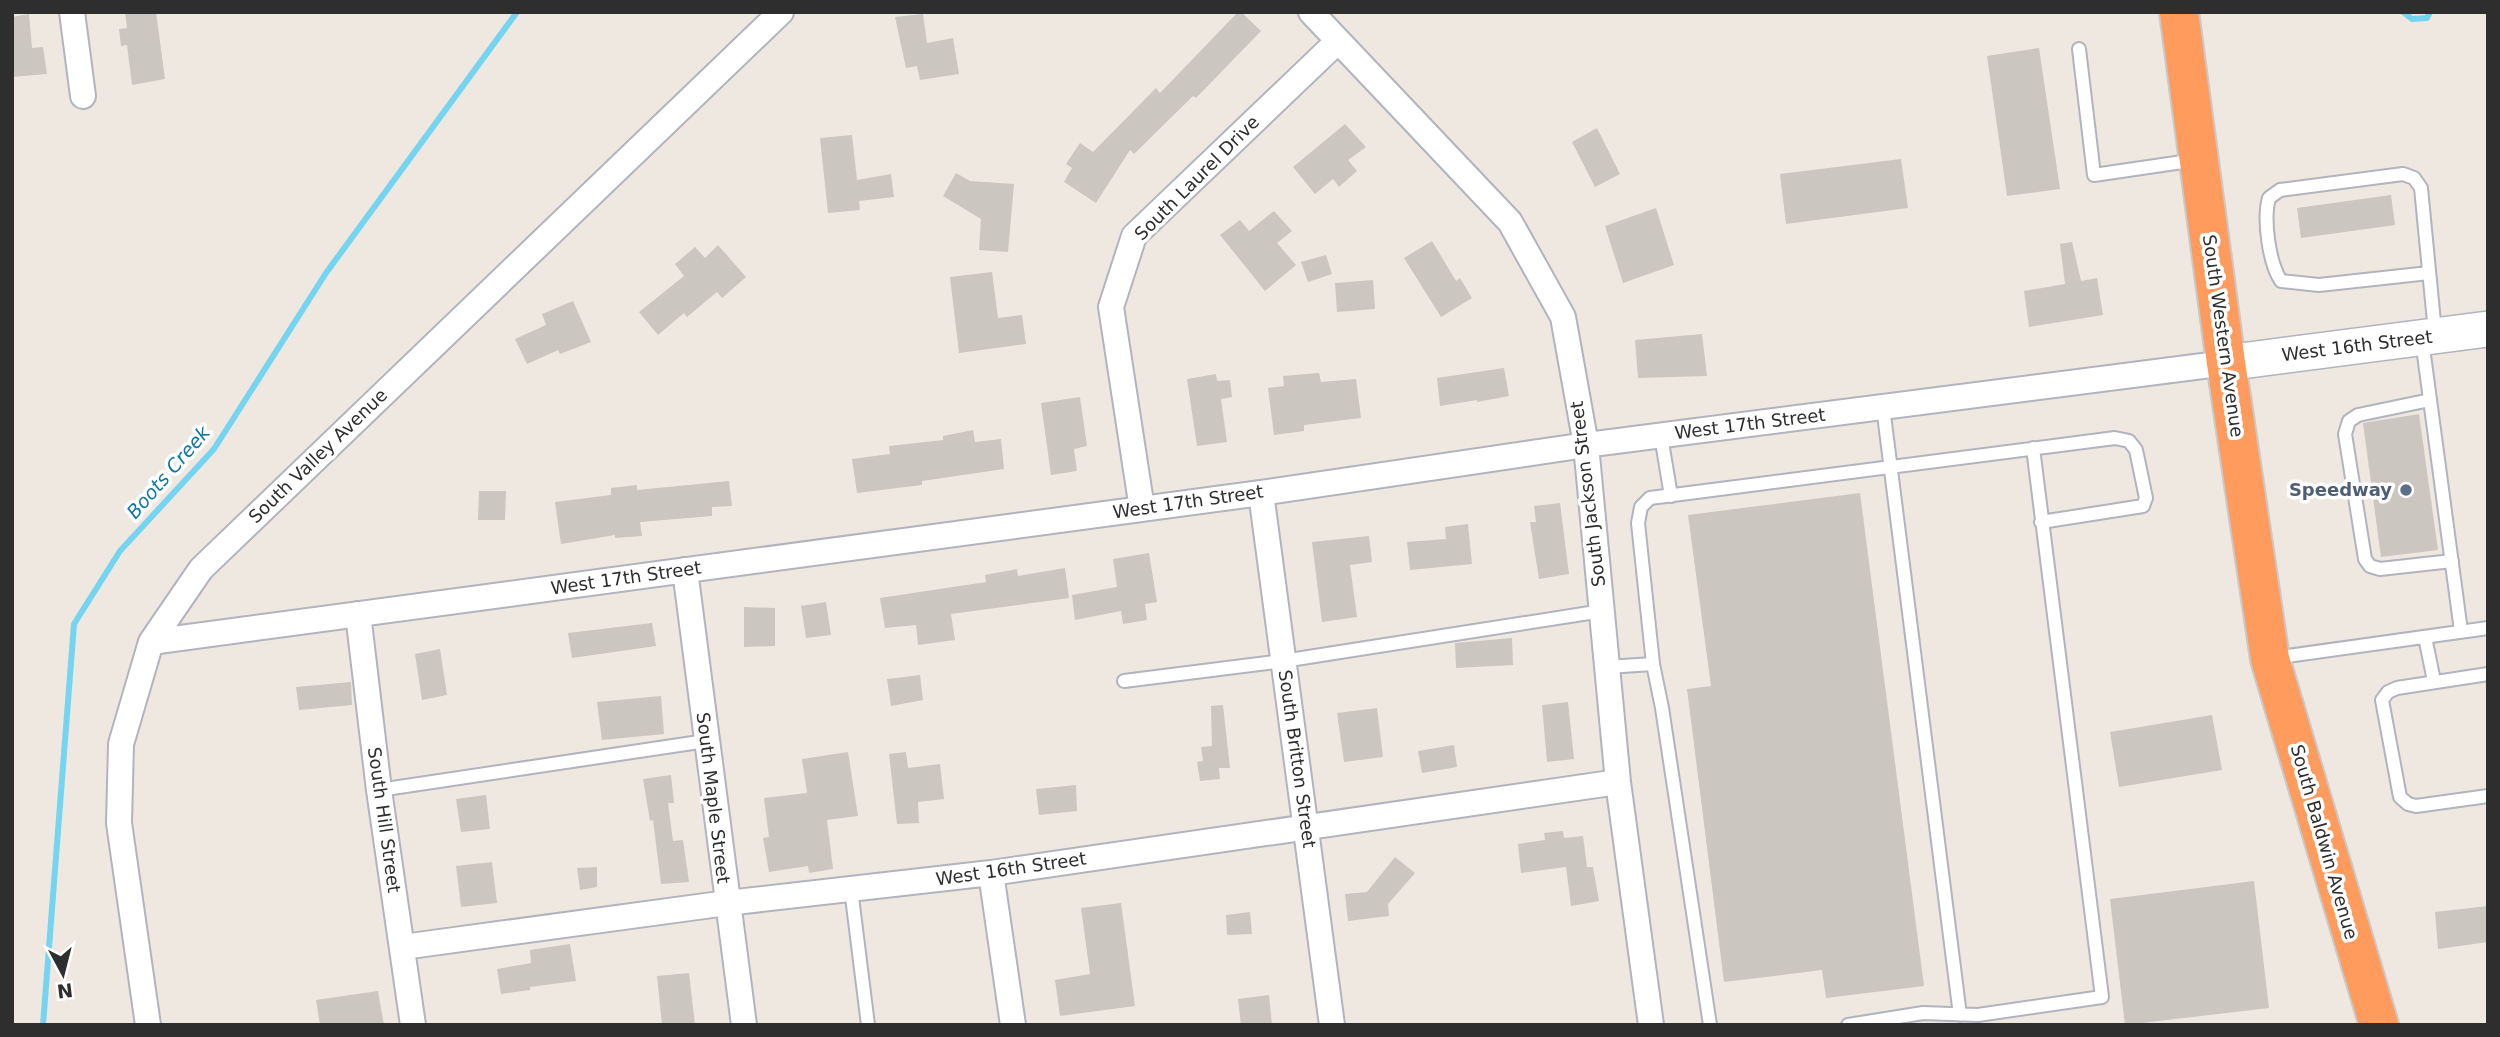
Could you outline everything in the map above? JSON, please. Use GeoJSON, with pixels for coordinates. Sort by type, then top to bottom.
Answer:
{"type":"FeatureCollection","features":[{"type":"Feature","properties":{"kind":"highway","name":"South Western Avenue"},"geometry":{"type":"LineString","coordinates":[[2179,12],[2226,363],[2270,659]]}},
{"type":"Feature","properties":{"kind":"highway","name":"South Baldwin Avenue"},"geometry":{"type":"LineString","coordinates":[[2270,659],[2379,1025]]}},
{"type":"Feature","properties":{"kind":"street"},"geometry":{"type":"LineString","coordinates":[[72,12],[83,96]]}},
{"type":"Feature","properties":{"kind":"street","name":"South Valley Avenue"},"geometry":{"type":"LineString","coordinates":[[148,1025],[119,823],[121,744],[150,642],[201,569],[781,12]]}},
{"type":"Feature","properties":{"kind":"street","name":"South Jackson Street"},"geometry":{"type":"LineString","coordinates":[[1311,12],[1510,222],[1563,317],[1586,445],[1618,782],[1651,1025]]}},
{"type":"Feature","properties":{"kind":"street","name":"South Laurel Drive"},"geometry":{"type":"LineString","coordinates":[[1142,509],[1111,307],[1134,236],[1338,41]]}},
{"type":"Feature","properties":{"kind":"street","name":"West 16th Street"},"geometry":{"type":"LineString","coordinates":[[2226,363],[2488,329]]}},
{"type":"Feature","properties":{"kind":"street","name":"West 17th Street"},"geometry":{"type":"LineString","coordinates":[[150,642],[1261,493],[1586,445],[2226,363]]}},
{"type":"Feature","properties":{"kind":"street","name":"South Britton Street"},"geometry":{"type":"LineString","coordinates":[[1261,493],[1332,1025]]}},
{"type":"Feature","properties":{"kind":"street","name":"South Maple Street"},"geometry":{"type":"LineString","coordinates":[[685,570],[744,1025]]}},
{"type":"Feature","properties":{"kind":"street","name":"South Hill Street"},"geometry":{"type":"LineString","coordinates":[[358,614],[379,790],[413,1025]]}},
{"type":"Feature","properties":{"kind":"street","name":"West 16th Street"},"geometry":{"type":"LineString","coordinates":[[403,947],[727,903],[991,873],[1618,782]]}},
{"type":"Feature","properties":{"kind":"street"},"geometry":{"type":"LineString","coordinates":[[991,873],[1013,1025]]}},
{"type":"Feature","properties":{"kind":"lane"},"geometry":{"type":"LineString","coordinates":[[2079,49],[2095,175],[2200,160]]}},
{"type":"Feature","properties":{"kind":"lane"},"geometry":{"type":"LineString","coordinates":[[2429,273],[2319,285],[2281,281],[2274,270],[2266,210],[2269,198],[2280,190],[2403,174],[2414,178],[2421,188],[2429,273],[2430,400],[2461,631]]}},
{"type":"Feature","properties":{"kind":"lane"},"geometry":{"type":"LineString","coordinates":[[2430,400],[2358,415],[2349,421],[2344,434],[2365,559],[2370,566],[2380,569],[2452,561]]}},
{"type":"Feature","properties":{"kind":"lane"},"geometry":{"type":"LineString","coordinates":[[1883,407],[1960,1015]]}},
{"type":"Feature","properties":{"kind":"lane"},"geometry":{"type":"LineString","coordinates":[[1661,436],[1671,496]]}},
{"type":"Feature","properties":{"kind":"lane"},"geometry":{"type":"LineString","coordinates":[[1710,1025],[1653,664],[1638,523],[1641,507],[1650,498],[2115,438],[2129,441],[2136,450],[2146,498],[2143,506],[2041,522]]}},
{"type":"Feature","properties":{"kind":"lane"},"geometry":{"type":"LineString","coordinates":[[1848,1025],[1923,1013],[1978,1015],[2102,998],[2033,449]]}},
{"type":"Feature","properties":{"kind":"lane"},"geometry":{"type":"LineString","coordinates":[[1124,681],[1283,661],[1602,611]]}},
{"type":"Feature","properties":{"kind":"lane"},"geometry":{"type":"LineString","coordinates":[[2270,659],[2488,628]]}},
{"type":"Feature","properties":{"kind":"lane"},"geometry":{"type":"LineString","coordinates":[[2425,637],[2434,681]]}},
{"type":"Feature","properties":{"kind":"lane"},"geometry":{"type":"LineString","coordinates":[[1607,667],[1653,664]]}},
{"type":"Feature","properties":{"kind":"lane"},"geometry":{"type":"LineString","coordinates":[[2488,674],[2434,681],[2388,692],[2382,701],[2400,797],[2408,804],[2416,806],[2488,796]]}},
{"type":"Feature","properties":{"kind":"lane"},"geometry":{"type":"LineString","coordinates":[[379,790],[706,741]]}},
{"type":"Feature","properties":{"kind":"lane"},"geometry":{"type":"LineString","coordinates":[[851,889],[868,1025]]}},
{"type":"Feature","properties":{"kind":"building"},"geometry":{"type":"Polygon","coordinates":[[[125,12],[156,12],[165,79],[132,85],[127,45],[121,46],[119,29],[127,28],[125,12]]]}},
{"type":"Feature","properties":{"kind":"building"},"geometry":{"type":"Polygon","coordinates":[[[1238,12],[1261,31],[1196,98],[1193,96],[1134,154],[1130,150],[1096,203],[1064,182],[1072,168],[1066,164],[1080,143],[1093,152],[1156,88],[1160,93],[1238,12]]]}},
{"type":"Feature","properties":{"kind":"building"},"geometry":{"type":"Polygon","coordinates":[[[29,14],[32,48],[43,47],[47,74],[12,77],[12,17],[29,14]]]}},
{"type":"Feature","properties":{"kind":"building"},"geometry":{"type":"Polygon","coordinates":[[[923,14],[927,43],[953,38],[959,74],[920,80],[917,66],[906,68],[895,17],[923,14]]]}},
{"type":"Feature","properties":{"kind":"building"},"geometry":{"type":"Polygon","coordinates":[[[2039,48],[2060,189],[2007,196],[1987,56],[2039,48]]]}},
{"type":"Feature","properties":{"kind":"building"},"geometry":{"type":"Polygon","coordinates":[[[1345,124],[1366,147],[1348,160],[1357,171],[1339,187],[1333,179],[1315,194],[1293,167],[1345,124]]]}},
{"type":"Feature","properties":{"kind":"building"},"geometry":{"type":"Polygon","coordinates":[[[1597,128],[1620,174],[1595,187],[1572,142],[1597,128]]]}},
{"type":"Feature","properties":{"kind":"building"},"geometry":{"type":"Polygon","coordinates":[[[852,135],[857,180],[891,174],[894,197],[859,201],[860,210],[828,213],[820,138],[852,135]]]}},
{"type":"Feature","properties":{"kind":"building"},"geometry":{"type":"Polygon","coordinates":[[[1901,159],[1908,208],[1786,224],[1780,174],[1901,159]]]}},
{"type":"Feature","properties":{"kind":"building"},"geometry":{"type":"Polygon","coordinates":[[[956,173],[970,181],[1014,184],[1008,252],[979,250],[981,219],[943,196],[956,173]]]}},
{"type":"Feature","properties":{"kind":"building"},"geometry":{"type":"Polygon","coordinates":[[[2391,195],[2395,225],[2301,238],[2297,208],[2391,195]]]}},
{"type":"Feature","properties":{"kind":"building"},"geometry":{"type":"Polygon","coordinates":[[[1656,208],[1674,265],[1623,283],[1605,226],[1656,208]]]}},
{"type":"Feature","properties":{"kind":"building"},"geometry":{"type":"Polygon","coordinates":[[[1274,211],[1292,231],[1277,243],[1296,265],[1265,291],[1220,235],[1240,220],[1249,231],[1274,211]]]}},
{"type":"Feature","properties":{"kind":"building"},"geometry":{"type":"Polygon","coordinates":[[[1432,241],[1456,281],[1460,278],[1472,298],[1441,317],[1404,258],[1432,241]]]}},
{"type":"Feature","properties":{"kind":"building"},"geometry":{"type":"Polygon","coordinates":[[[2072,242],[2081,281],[2097,278],[2103,315],[2029,327],[2024,291],[2065,284],[2060,244],[2072,242]]]}},
{"type":"Feature","properties":{"kind":"building"},"geometry":{"type":"Polygon","coordinates":[[[718,245],[746,277],[722,298],[717,292],[687,317],[684,313],[658,335],[639,312],[684,276],[675,264],[695,247],[705,258],[718,245]]]}},
{"type":"Feature","properties":{"kind":"building"},"geometry":{"type":"Polygon","coordinates":[[[1326,255],[1332,274],[1308,282],[1301,262],[1326,255]]]}},
{"type":"Feature","properties":{"kind":"building"},"geometry":{"type":"Polygon","coordinates":[[[992,272],[998,318],[1022,315],[1026,344],[959,353],[950,277],[992,272]]]}},
{"type":"Feature","properties":{"kind":"building"},"geometry":{"type":"Polygon","coordinates":[[[1373,280],[1375,309],[1337,312],[1335,283],[1373,280]]]}},
{"type":"Feature","properties":{"kind":"building"},"geometry":{"type":"Polygon","coordinates":[[[573,301],[591,342],[560,354],[558,350],[527,364],[515,339],[546,325],[542,314],[573,301]]]}},
{"type":"Feature","properties":{"kind":"building"},"geometry":{"type":"Polygon","coordinates":[[[1702,334],[1707,376],[1638,378],[1635,340],[1702,334]]]}},
{"type":"Feature","properties":{"kind":"building"},"geometry":{"type":"Polygon","coordinates":[[[1504,368],[1509,396],[1440,406],[1437,378],[1504,368]]]}},
{"type":"Feature","properties":{"kind":"building"},"geometry":{"type":"Polygon","coordinates":[[[1319,373],[1321,382],[1356,379],[1361,418],[1304,425],[1304,431],[1274,435],[1268,388],[1284,386],[1283,376],[1319,373]]]}},
{"type":"Feature","properties":{"kind":"building"},"geometry":{"type":"Polygon","coordinates":[[[1216,374],[1217,381],[1230,380],[1232,397],[1221,399],[1227,442],[1197,446],[1187,379],[1216,374]]]}},
{"type":"Feature","properties":{"kind":"building"},"geometry":{"type":"Polygon","coordinates":[[[1080,397],[1087,446],[1074,449],[1077,471],[1051,475],[1041,403],[1080,397]]]}},
{"type":"Feature","properties":{"kind":"building"},"geometry":{"type":"Polygon","coordinates":[[[2419,414],[2438,550],[2381,557],[2363,423],[2419,414]]]}},
{"type":"Feature","properties":{"kind":"building"},"geometry":{"type":"Polygon","coordinates":[[[973,430],[975,442],[1001,439],[1004,469],[922,481],[922,485],[857,493],[852,459],[890,454],[889,446],[943,440],[943,436],[973,430]]]}},
{"type":"Feature","properties":{"kind":"building"},"geometry":{"type":"Polygon","coordinates":[[[729,481],[732,506],[712,507],[712,516],[640,522],[642,536],[615,538],[615,535],[561,544],[555,502],[611,495],[611,488],[637,485],[637,490],[729,481]]]}},
{"type":"Feature","properties":{"kind":"building"},"geometry":{"type":"Polygon","coordinates":[[[479,491],[506,491],[505,520],[478,520],[479,491]]]}},
{"type":"Feature","properties":{"kind":"building"},"geometry":{"type":"Polygon","coordinates":[[[1860,493],[1924,986],[1826,998],[1822,970],[1724,982],[1687,689],[1711,686],[1688,515],[1860,493]]]}},
{"type":"Feature","properties":{"kind":"building"},"geometry":{"type":"Polygon","coordinates":[[[1560,503],[1569,574],[1539,579],[1530,522],[1536,522],[1534,506],[1560,503]]]}},
{"type":"Feature","properties":{"kind":"building"},"geometry":{"type":"Polygon","coordinates":[[[1468,524],[1472,564],[1410,570],[1407,542],[1446,539],[1445,527],[1468,524]]]}},
{"type":"Feature","properties":{"kind":"building"},"geometry":{"type":"Polygon","coordinates":[[[1369,536],[1372,562],[1350,565],[1357,617],[1322,622],[1312,542],[1369,536]]]}},
{"type":"Feature","properties":{"kind":"building"},"geometry":{"type":"Polygon","coordinates":[[[1149,553],[1157,602],[1145,604],[1147,620],[1123,624],[1121,611],[1075,620],[1072,595],[1117,587],[1113,559],[1149,553]]]}},
{"type":"Feature","properties":{"kind":"building"},"geometry":{"type":"Polygon","coordinates":[[[1065,568],[1069,598],[951,614],[955,640],[918,645],[916,625],[885,628],[880,598],[986,582],[985,575],[1017,569],[1018,576],[1065,568]]]}},
{"type":"Feature","properties":{"kind":"building"},"geometry":{"type":"Polygon","coordinates":[[[826,602],[831,635],[806,638],[801,606],[826,602]]]}},
{"type":"Feature","properties":{"kind":"building"},"geometry":{"type":"Polygon","coordinates":[[[744,607],[775,608],[775,646],[744,647],[744,607]]]}},
{"type":"Feature","properties":{"kind":"building"},"geometry":{"type":"Polygon","coordinates":[[[652,623],[656,646],[572,658],[568,633],[652,623]]]}},
{"type":"Feature","properties":{"kind":"building"},"geometry":{"type":"Polygon","coordinates":[[[1512,638],[1513,665],[1456,668],[1455,643],[1512,638]]]}},
{"type":"Feature","properties":{"kind":"building"},"geometry":{"type":"Polygon","coordinates":[[[440,649],[447,695],[422,700],[415,654],[440,649]]]}},
{"type":"Feature","properties":{"kind":"building"},"geometry":{"type":"Polygon","coordinates":[[[920,675],[923,700],[891,706],[887,679],[920,675]]]}},
{"type":"Feature","properties":{"kind":"building"},"geometry":{"type":"Polygon","coordinates":[[[351,682],[352,705],[299,710],[296,687],[351,682]]]}},
{"type":"Feature","properties":{"kind":"building"},"geometry":{"type":"Polygon","coordinates":[[[661,696],[664,734],[602,740],[597,702],[661,696]]]}},
{"type":"Feature","properties":{"kind":"building"},"geometry":{"type":"Polygon","coordinates":[[[1568,702],[1574,759],[1547,762],[1542,705],[1568,702]]]}},
{"type":"Feature","properties":{"kind":"building"},"geometry":{"type":"Polygon","coordinates":[[[1223,705],[1230,768],[1219,768],[1220,779],[1200,781],[1197,762],[1203,761],[1201,747],[1212,746],[1211,706],[1223,705]]]}},
{"type":"Feature","properties":{"kind":"building"},"geometry":{"type":"Polygon","coordinates":[[[1377,708],[1383,757],[1344,762],[1337,713],[1377,708]]]}},
{"type":"Feature","properties":{"kind":"building"},"geometry":{"type":"Polygon","coordinates":[[[2212,715],[2222,770],[2119,787],[2110,732],[2212,715]]]}},
{"type":"Feature","properties":{"kind":"building"},"geometry":{"type":"Polygon","coordinates":[[[1454,745],[1457,767],[1422,773],[1418,751],[1454,745]]]}},
{"type":"Feature","properties":{"kind":"building"},"geometry":{"type":"Polygon","coordinates":[[[848,752],[858,816],[827,820],[833,869],[809,873],[808,866],[769,872],[763,838],[769,837],[764,798],[807,793],[802,759],[848,752]]]}},
{"type":"Feature","properties":{"kind":"building"},"geometry":{"type":"Polygon","coordinates":[[[906,752],[908,768],[940,764],[944,799],[918,802],[919,823],[897,824],[889,754],[906,752]]]}},
{"type":"Feature","properties":{"kind":"building"},"geometry":{"type":"Polygon","coordinates":[[[671,775],[674,803],[668,803],[673,841],[683,840],[689,882],[661,884],[653,820],[650,821],[643,779],[671,775]]]}},
{"type":"Feature","properties":{"kind":"building"},"geometry":{"type":"Polygon","coordinates":[[[1076,785],[1077,811],[1039,815],[1036,789],[1076,785]]]}},
{"type":"Feature","properties":{"kind":"building"},"geometry":{"type":"Polygon","coordinates":[[[486,795],[490,829],[461,832],[456,799],[486,795]]]}},
{"type":"Feature","properties":{"kind":"building"},"geometry":{"type":"Polygon","coordinates":[[[1563,831],[1564,838],[1583,836],[1587,867],[1593,867],[1599,901],[1571,906],[1566,867],[1521,873],[1518,844],[1545,840],[1544,833],[1563,831]]]}},
{"type":"Feature","properties":{"kind":"building"},"geometry":{"type":"Polygon","coordinates":[[[1395,857],[1415,873],[1388,904],[1389,916],[1348,921],[1345,894],[1367,892],[1395,857]]]}},
{"type":"Feature","properties":{"kind":"building"},"geometry":{"type":"Polygon","coordinates":[[[492,862],[497,903],[461,907],[456,866],[492,862]]]}},
{"type":"Feature","properties":{"kind":"building"},"geometry":{"type":"Polygon","coordinates":[[[597,867],[597,887],[580,890],[577,868],[597,867]]]}},
{"type":"Feature","properties":{"kind":"building"},"geometry":{"type":"Polygon","coordinates":[[[2254,881],[2269,1008],[2125,1025],[2110,899],[2254,881]]]}},
{"type":"Feature","properties":{"kind":"building"},"geometry":{"type":"Polygon","coordinates":[[[1121,903],[1135,1006],[1060,1016],[1055,980],[1090,974],[1081,908],[1121,903]]]}},
{"type":"Feature","properties":{"kind":"building"},"geometry":{"type":"Polygon","coordinates":[[[2488,906],[2488,942],[2438,949],[2435,912],[2488,906]]]}},
{"type":"Feature","properties":{"kind":"building"},"geometry":{"type":"Polygon","coordinates":[[[1250,912],[1252,934],[1227,935],[1226,915],[1250,912]]]}},
{"type":"Feature","properties":{"kind":"building"},"geometry":{"type":"Polygon","coordinates":[[[570,944],[576,981],[501,994],[497,969],[531,963],[530,950],[570,944]]]}},
{"type":"Feature","properties":{"kind":"building"},"geometry":{"type":"Polygon","coordinates":[[[689,973],[695,1025],[662,1025],[657,976],[689,973]]]}},
{"type":"Feature","properties":{"kind":"building"},"geometry":{"type":"Polygon","coordinates":[[[378,991],[384,1025],[320,1025],[316,1000],[378,991]]]}},
{"type":"Feature","properties":{"kind":"building"},"geometry":{"type":"Polygon","coordinates":[[[1269,995],[1272,1025],[1241,1025],[1238,999],[1269,995]]]}},
{"type":"Feature","properties":{"kind":"waterway","name":"Boots Creek"},"geometry":{"type":"LineString","coordinates":[[43,1025],[74,624],[120,551],[214,449],[326,273],[517,12]]}},
{"type":"Feature","properties":{"kind":"waterway","name":"Boots Creek"},"geometry":{"type":"LineString","coordinates":[[2403,12],[2412,19],[2427,18],[2430,12]]}},
{"type":"Feature","properties":{"kind":"place","name":"Speedway"},"geometry":{"type":"Point","coordinates":[2406,490]}}]}
